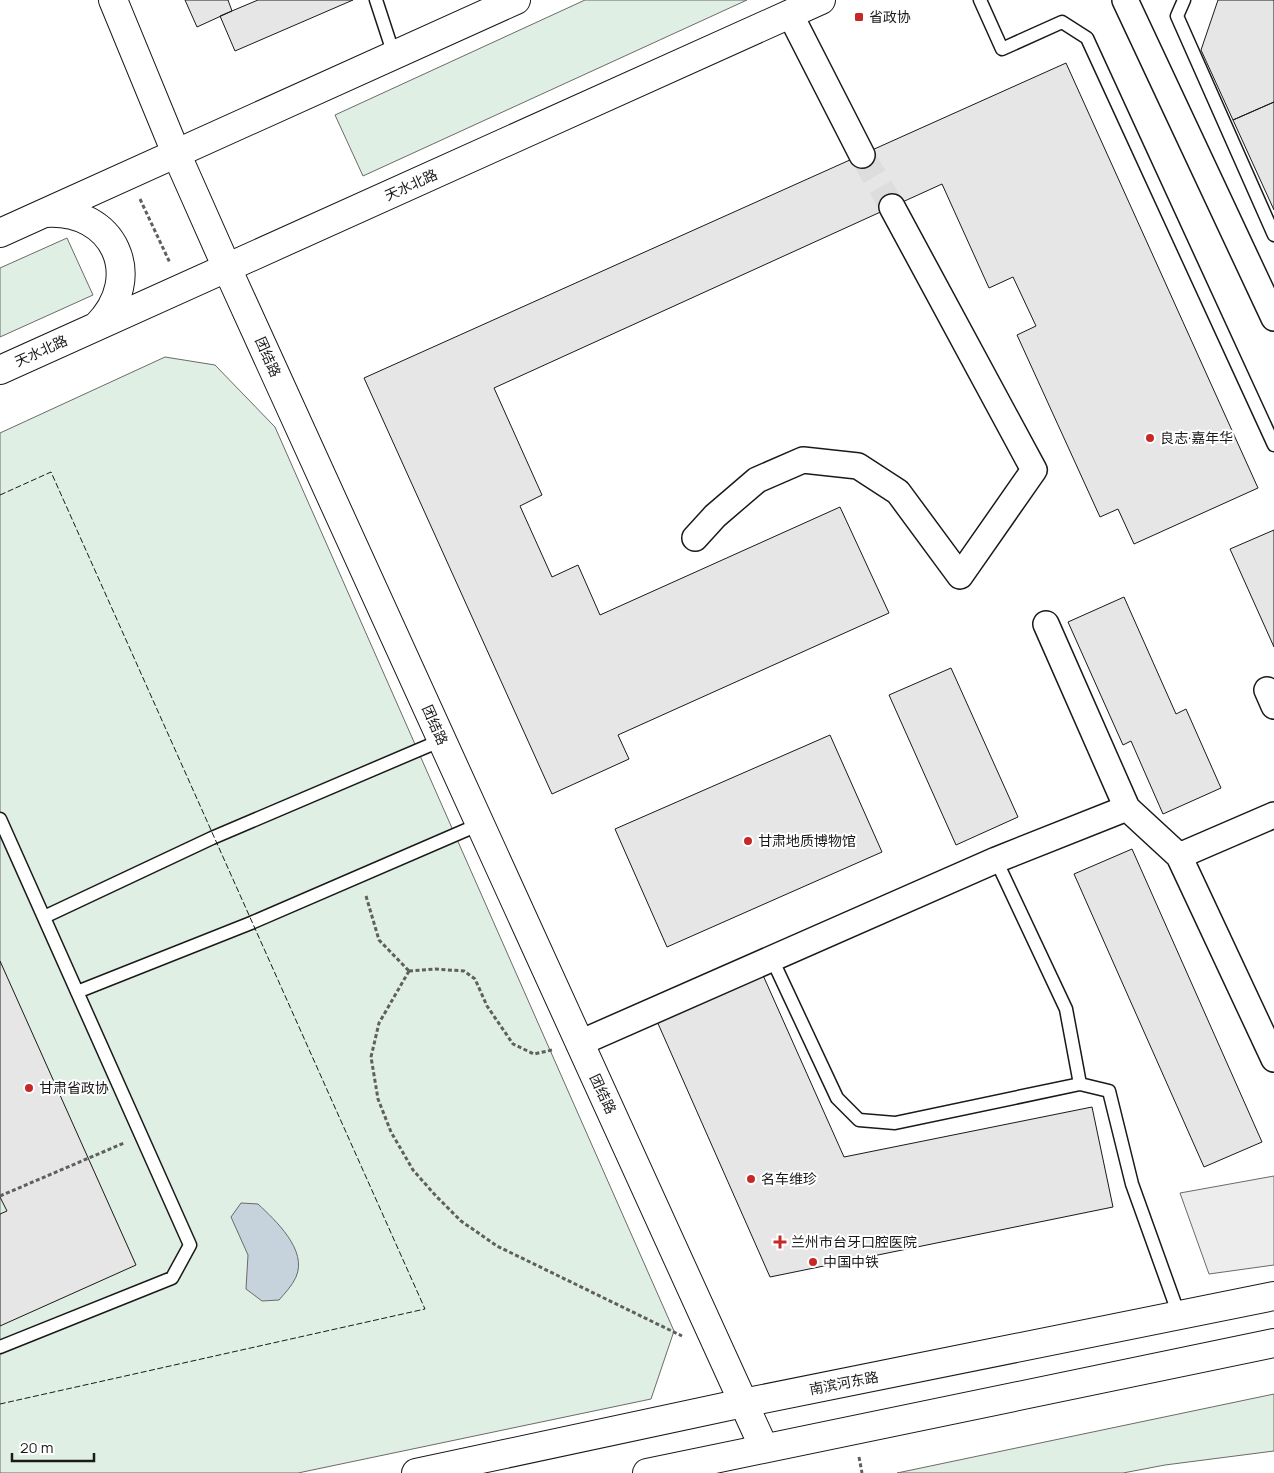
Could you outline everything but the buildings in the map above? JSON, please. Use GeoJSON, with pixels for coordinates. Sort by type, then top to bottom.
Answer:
{"type":"FeatureCollection","features":[{"type":"Feature","properties":{"kind":"main road","name":"团结路"},"geometry":{"type":"LineString","coordinates":[[113,0],[176,153],[227,268],[764,1448]]}},
{"type":"Feature","properties":{"kind":"main road"},"geometry":{"type":"LineString","coordinates":[[0,233],[516,0]]}},
{"type":"Feature","properties":{"kind":"main road","name":"天水北路"},"geometry":{"type":"LineString","coordinates":[[0,370],[821,0]]}},
{"type":"Feature","properties":{"kind":"main road"},"geometry":{"type":"LineString","coordinates":[[44,213],[59,212],[88,220],[101,229],[118,254],[122,270],[117,301],[109,315],[97,326]]}},
{"type":"Feature","properties":{"kind":"main road","name":"南滨河东路"},"geometry":{"type":"LineString","coordinates":[[416,1473],[744,1403],[1274,1296]]}},
{"type":"Feature","properties":{"kind":"main road"},"geometry":{"type":"LineString","coordinates":[[647,1473],[1274,1342]]}},
{"type":"Feature","properties":{"kind":"street"},"geometry":{"type":"LineString","coordinates":[[1125,0],[1274,318]]}},
{"type":"Feature","properties":{"kind":"street"},"geometry":{"type":"LineString","coordinates":[[790,14],[862,155]]}},
{"type":"Feature","properties":{"kind":"street"},"geometry":{"type":"LineString","coordinates":[[695,538],[715,516],[758,480],[803,460],[858,466],[898,492],[960,576],[1034,470],[892,207]]}},
{"type":"Feature","properties":{"kind":"street"},"geometry":{"type":"LineString","coordinates":[[1046,624],[1127,808],[1179,856],[1274,1059]]}},
{"type":"Feature","properties":{"kind":"street"},"geometry":{"type":"LineString","coordinates":[[580,1044],[996,860],[1127,808]]}},
{"type":"Feature","properties":{"kind":"street"},"geometry":{"type":"LineString","coordinates":[[1179,856],[1274,815]]}},
{"type":"Feature","properties":{"kind":"lane"},"geometry":{"type":"LineString","coordinates":[[376,0],[394,55]]}},
{"type":"Feature","properties":{"kind":"lane"},"geometry":{"type":"LineString","coordinates":[[980,0],[1002,48],[1062,22],[1087,38],[1274,445]]}},
{"type":"Feature","properties":{"kind":"lane"},"geometry":{"type":"LineString","coordinates":[[1184,0],[1177,16],[1274,235]]}},
{"type":"Feature","properties":{"kind":"lane"},"geometry":{"type":"LineString","coordinates":[[44,916],[212,838],[442,740]]}},
{"type":"Feature","properties":{"kind":"lane"},"geometry":{"type":"LineString","coordinates":[[0,819],[190,1245],[172,1278],[0,1347]]}},
{"type":"Feature","properties":{"kind":"lane"},"geometry":{"type":"LineString","coordinates":[[77,992],[251,923],[480,824]]}},
{"type":"Feature","properties":{"kind":"lane"},"geometry":{"type":"LineString","coordinates":[[996,860],[1066,1009],[1080,1084]]}},
{"type":"Feature","properties":{"kind":"lane"},"geometry":{"type":"LineString","coordinates":[[772,959],[836,1098],[859,1120],[895,1123],[1080,1084],[1109,1091],[1132,1184],[1179,1315]]}},
{"type":"Feature","properties":{"kind":"path"},"geometry":{"type":"LineString","coordinates":[[129,175],[182,289]]}},
{"type":"Feature","properties":{"kind":"path"},"geometry":{"type":"LineString","coordinates":[[360,876],[379,940],[410,971],[434,969],[464,971],[475,979],[487,1006],[513,1044],[534,1054],[580,1044]]}},
{"type":"Feature","properties":{"kind":"path"},"geometry":{"type":"LineString","coordinates":[[410,971],[380,1023],[371,1057],[378,1099],[391,1132],[413,1170],[460,1220],[497,1246],[722,1355]]}},
{"type":"Feature","properties":{"kind":"path"},"geometry":{"type":"LineString","coordinates":[[0,1196],[141,1136]]}},
{"type":"Feature","properties":{"kind":"green space"},"geometry":{"type":"Polygon","coordinates":[[[585,0],[747,0],[363,176],[335,115],[585,0]]]}},
{"type":"Feature","properties":{"kind":"green space"},"geometry":{"type":"Polygon","coordinates":[[[67,238],[93,295],[0,337],[0,268],[67,238]]]}},
{"type":"Feature","properties":{"kind":"green space"},"geometry":{"type":"Polygon","coordinates":[[[165,357],[215,365],[275,427],[674,1331],[651,1399],[298,1473],[0,1473],[0,433],[165,357]]]}},
{"type":"Feature","properties":{"kind":"green space"},"geometry":{"type":"Polygon","coordinates":[[[1274,1394],[1274,1451],[1165,1465],[1123,1473],[897,1473],[1274,1394]]]}},
{"type":"Feature","properties":{"kind":"shaded area"},"geometry":{"type":"Polygon","coordinates":[[[1274,1176],[1274,1265],[1209,1274],[1180,1193],[1274,1176]]]}},
{"type":"Feature","properties":{"kind":"shaded area"},"geometry":{"type":"Polygon","coordinates":[[[241,1203],[258,1204],[288,1236],[298,1256],[299,1267],[296,1277],[279,1300],[262,1301],[246,1289],[248,1255],[231,1217],[241,1203]]]}},
{"type":"Feature","properties":{"kind":"tunnel"},"geometry":{"type":"LineString","coordinates":[[862,155],[892,207]]}},
{"type":"Feature","properties":{"kind":"fence"},"geometry":{"type":"LineString","coordinates":[[0,495],[51,472],[425,1309],[0,1404]]}},
{"type":"Feature","properties":{"kind":"place","name":"省政协"},"geometry":{"type":"Point","coordinates":[859,17]}},
{"type":"Feature","properties":{"kind":"place","name":"良志·嘉年华"},"geometry":{"type":"Point","coordinates":[1150,438]}},
{"type":"Feature","properties":{"kind":"place","name":"甘肃地质博物馆"},"geometry":{"type":"Point","coordinates":[748,841]}},
{"type":"Feature","properties":{"kind":"place","name":"甘肃省政协"},"geometry":{"type":"Point","coordinates":[29,1088]}},
{"type":"Feature","properties":{"kind":"place","name":"名车维珍"},"geometry":{"type":"Point","coordinates":[751,1179]}},
{"type":"Feature","properties":{"kind":"place","name":"兰州市台牙口腔医院"},"geometry":{"type":"Point","coordinates":[780,1242]}},
{"type":"Feature","properties":{"kind":"place","name":"中国中铁"},"geometry":{"type":"Point","coordinates":[813,1262]}}]}
